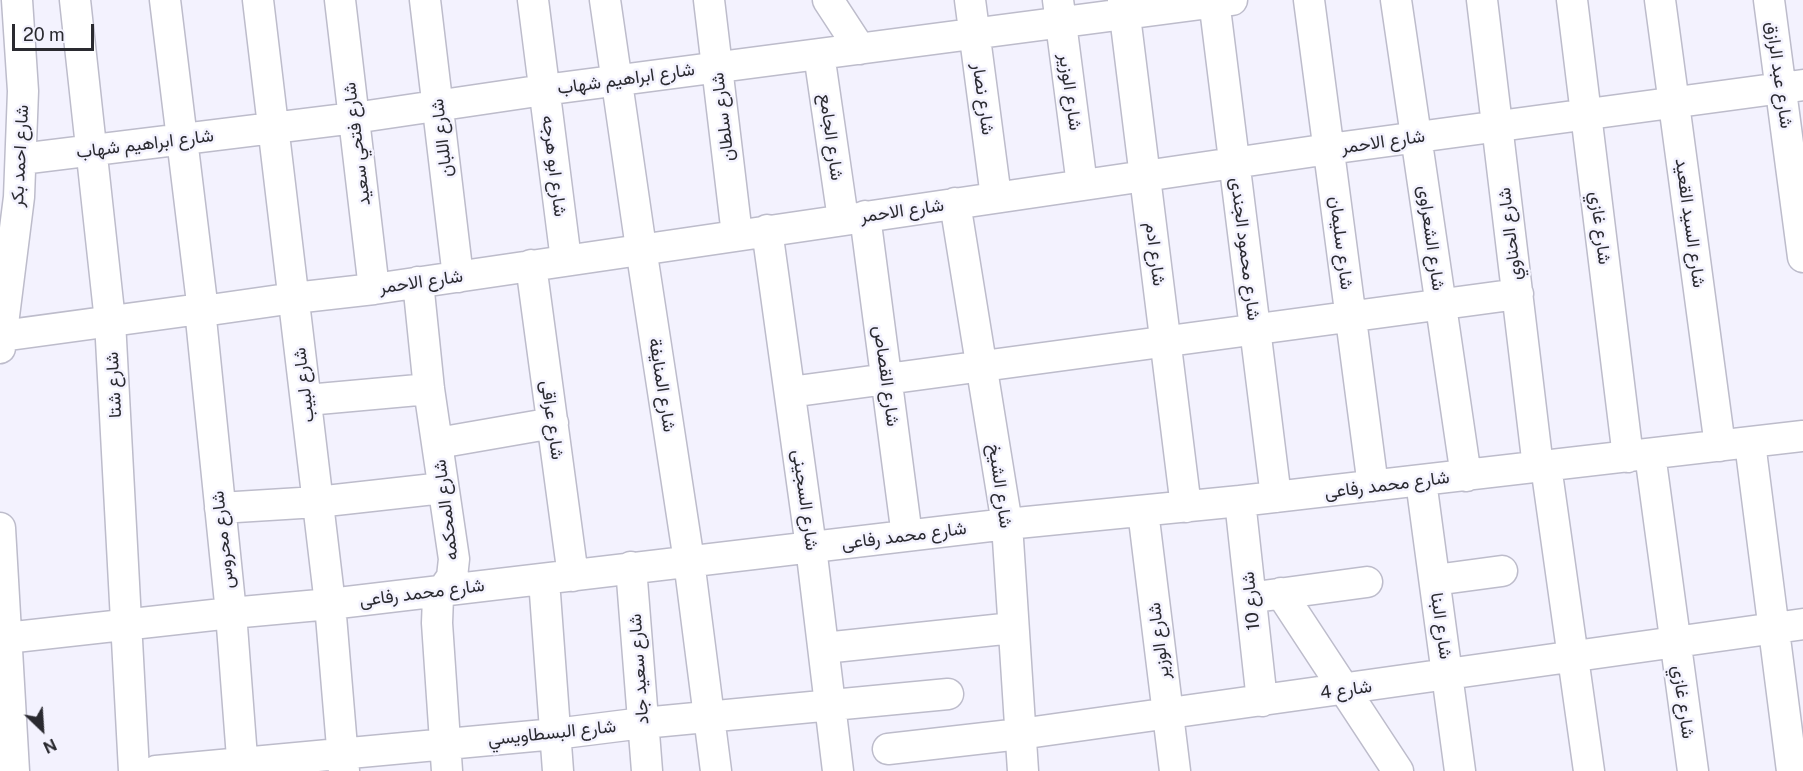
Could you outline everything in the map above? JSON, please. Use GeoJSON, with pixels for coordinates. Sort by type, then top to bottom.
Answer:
{"type":"FeatureCollection","features":[{"type":"Feature","properties":{"kind":"street","name":"شارع احمد بكر"},"geometry":{"type":"LineString","coordinates":[[1,342],[10,196],[21,159],[11,90],[17,0]]}},
{"type":"Feature","properties":{"kind":"street","name":"شارع شتا"},"geometry":{"type":"LineString","coordinates":[[75,0],[110,321],[134,771]]}},
{"type":"Feature","properties":{"kind":"street","name":"شارع محروس"},"geometry":{"type":"LineString","coordinates":[[165,0],[202,310],[231,613],[243,767]]}},
{"type":"Feature","properties":{"kind":"street","name":"شارع لبيب"},"geometry":{"type":"LineString","coordinates":[[258,0],[330,604],[343,763]]}},
{"type":"Feature","properties":{"kind":"street","name":"شارع فتحي سعيد"},"geometry":{"type":"LineString","coordinates":[[340,0],[374,289]]}},
{"type":"Feature","properties":{"kind":"street","name":"شارع اللبان"},"geometry":{"type":"LineString","coordinates":[[425,0],[458,277]]}},
{"type":"Feature","properties":{"kind":"street","name":"شارع ابو هرجه"},"geometry":{"type":"LineString","coordinates":[[533,0],[566,260]]}},
{"type":"Feature","properties":{"kind":"street","name":"شارع المنايفة"},"geometry":{"type":"LineString","coordinates":[[605,0],[689,561],[716,771]]}},
{"type":"Feature","properties":{"kind":"street","name":"شارع سلطان"},"geometry":{"type":"LineString","coordinates":[[709,0],[737,234]]}},
{"type":"Feature","properties":{"kind":"street"},"geometry":{"type":"LineString","coordinates":[[828,0],[860,49]]}},
{"type":"Feature","properties":{"kind":"street","name":"شارع نصار"},"geometry":{"type":"LineString","coordinates":[[970,0],[996,197]]}},
{"type":"Feature","properties":{"kind":"street","name":"شارع سليمان"},"geometry":{"type":"LineString","coordinates":[[1309,0],[1373,486]]}},
{"type":"Feature","properties":{"kind":"street","name":"شارع الشعراوى"},"geometry":{"type":"LineString","coordinates":[[1396,0],[1466,476]]}},
{"type":"Feature","properties":{"kind":"street","name":"شارع الحناوي"},"geometry":{"type":"LineString","coordinates":[[1482,0],[1542,467],[1589,771]]}},
{"type":"Feature","properties":{"kind":"street","name":"شارع غازي"},"geometry":{"type":"LineString","coordinates":[[1572,0],[1586,115],[1639,456],[1675,643],[1693,771]]}},
{"type":"Feature","properties":{"kind":"street","name":"شارع السيد القعيد"},"geometry":{"type":"LineString","coordinates":[[1660,0],[1720,446]]}},
{"type":"Feature","properties":{"kind":"street","name":"شارع عبد الرازق"},"geometry":{"type":"LineString","coordinates":[[1769,0],[1792,87],[1803,252]]}},
{"type":"Feature","properties":{"kind":"street","name":"شارع ابراهيم شهاب"},"geometry":{"type":"LineString","coordinates":[[21,159],[354,118],[544,90],[974,34],[1060,11],[1220,1]]}},
{"type":"Feature","properties":{"kind":"street","name":"شارع محمود الجندى"},"geometry":{"type":"LineString","coordinates":[[1220,1],[1235,163],[1276,497]]}},
{"type":"Feature","properties":{"kind":"street","name":"شارع ادم"},"geometry":{"type":"LineString","coordinates":[[1124,7],[1186,507]]}},
{"type":"Feature","properties":{"kind":"street","name":"شارع الوزير"},"geometry":{"type":"LineString","coordinates":[[1060,11],[1082,185]]}},
{"type":"Feature","properties":{"kind":"street","name":"شارع الجامع"},"geometry":{"type":"LineString","coordinates":[[819,54],[854,218]]}},
{"type":"Feature","properties":{"kind":"street","name":"شارع الاحمر"},"geometry":{"type":"LineString","coordinates":[[1,342],[110,321],[374,289],[641,248],[1329,149],[1792,87]]}},
{"type":"Feature","properties":{"kind":"street","name":"شارع الشيخ"},"geometry":{"type":"LineString","coordinates":[[955,203],[1007,524],[1023,771]]}},
{"type":"Feature","properties":{"kind":"street","name":"شارع القصاص"},"geometry":{"type":"LineString","coordinates":[[854,218],[886,379],[907,536]]}},
{"type":"Feature","properties":{"kind":"street","name":"شارع السجينى"},"geometry":{"type":"LineString","coordinates":[[766,230],[812,547],[838,771]]}},
{"type":"Feature","properties":{"kind":"street","name":"شارع عراقى"},"geometry":{"type":"LineString","coordinates":[[531,265],[553,423],[558,578],[555,734],[558,771]]}},
{"type":"Feature","properties":{"kind":"street","name":"شارع المحكمه"},"geometry":{"type":"LineString","coordinates":[[417,282],[429,389],[454,559],[452,577],[438,597],[437,623],[446,758]]}},
{"type":"Feature","properties":{"kind":"street"},"geometry":{"type":"LineString","coordinates":[[790,392],[1518,294]]}},
{"type":"Feature","properties":{"kind":"street"},"geometry":{"type":"LineString","coordinates":[[307,400],[429,389]]}},
{"type":"Feature","properties":{"kind":"street"},"geometry":{"type":"LineString","coordinates":[[438,443],[553,423]]}},
{"type":"Feature","properties":{"kind":"street","name":"شارع محمد رفاعى"},"geometry":{"type":"LineString","coordinates":[[6,638],[330,604],[1007,524],[1186,507],[1803,436]]}},
{"type":"Feature","properties":{"kind":"street"},"geometry":{"type":"LineString","coordinates":[[1750,443],[1792,771]]}},
{"type":"Feature","properties":{"kind":"street","name":"شارع البنا"},"geometry":{"type":"LineString","coordinates":[[1421,481],[1460,771]]}},
{"type":"Feature","properties":{"kind":"street"},"geometry":{"type":"LineString","coordinates":[[220,508],[317,502],[443,488]]}},
{"type":"Feature","properties":{"kind":"street","name":"شارع 10"},"geometry":{"type":"LineString","coordinates":[[1239,501],[1262,702]]}},
{"type":"Feature","properties":{"kind":"street","name":"شارع الوزير"},"geometry":{"type":"LineString","coordinates":[[1143,511],[1175,771]]}},
{"type":"Feature","properties":{"kind":"street"},"geometry":{"type":"LineString","coordinates":[[0,528],[14,771]]}},
{"type":"Feature","properties":{"kind":"street","name":"شارع سعيد جاد"},"geometry":{"type":"LineString","coordinates":[[631,567],[647,771]]}},
{"type":"Feature","properties":{"kind":"street"},"geometry":{"type":"LineString","coordinates":[[1435,580],[1502,572]]}},
{"type":"Feature","properties":{"kind":"street"},"geometry":{"type":"LineString","coordinates":[[1250,598],[1367,582]]}},
{"type":"Feature","properties":{"kind":"street"},"geometry":{"type":"LineString","coordinates":[[1281,593],[1398,771]]}},
{"type":"Feature","properties":{"kind":"street","name":"شارع 4"},"geometry":{"type":"LineString","coordinates":[[888,748],[1020,734],[1262,702],[1803,624]]}},
{"type":"Feature","properties":{"kind":"street"},"geometry":{"type":"LineString","coordinates":[[824,648],[1013,628]]}},
{"type":"Feature","properties":{"kind":"street","name":"شارع البسطاويسي"},"geometry":{"type":"LineString","coordinates":[[156,771],[446,758],[555,734],[643,723],[948,694]]}}]}
